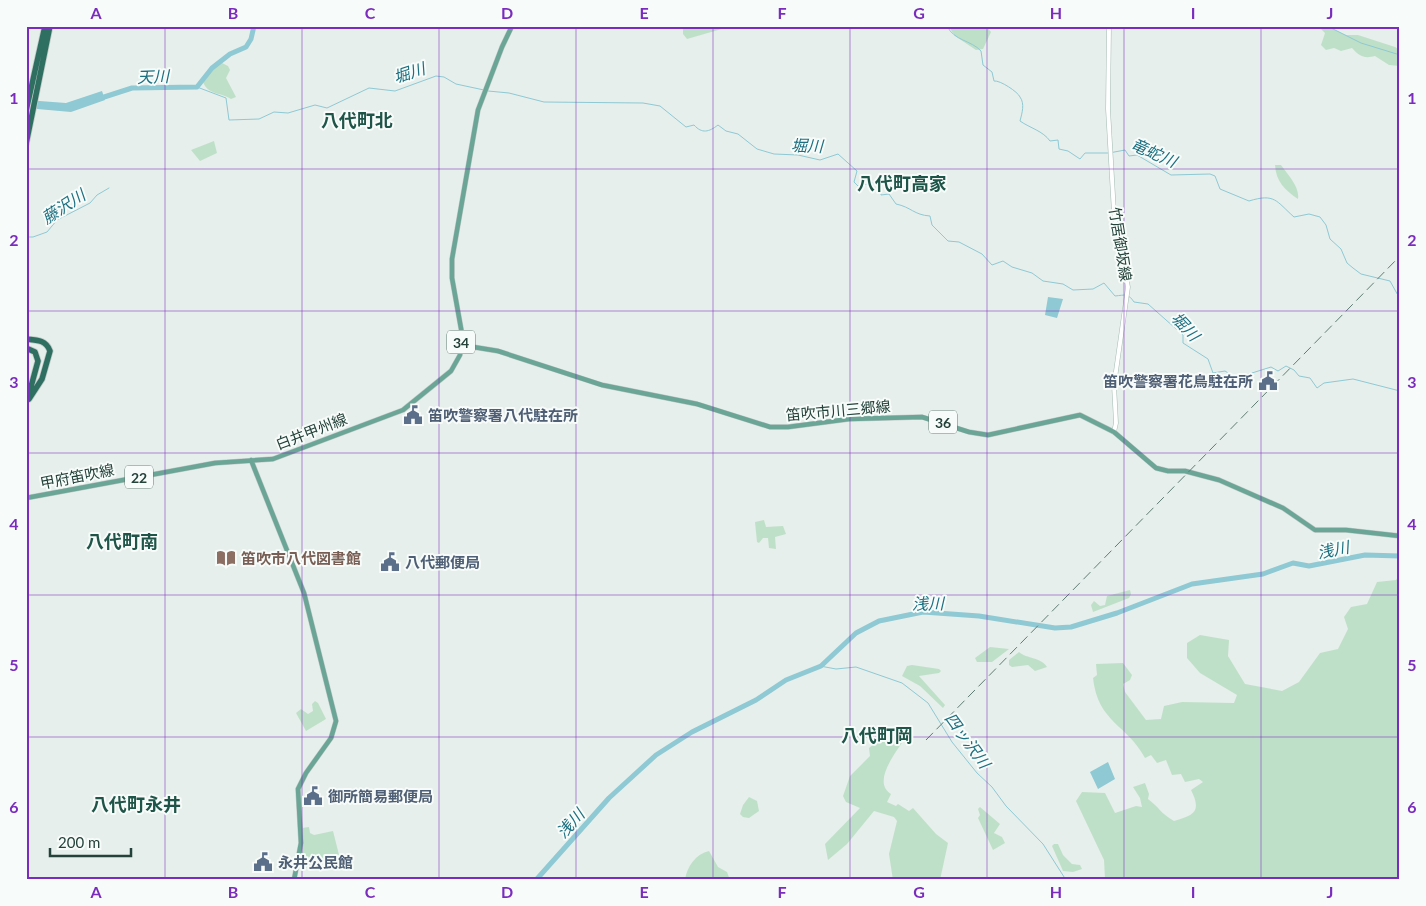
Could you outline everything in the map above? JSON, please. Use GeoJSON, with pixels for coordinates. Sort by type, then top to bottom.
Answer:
{"type":"FeatureCollection","features":[{"type":"Feature","properties":{"kind":"highway"},"geometry":{"type":"LineString","coordinates":[[26,144],[32,117],[34,84],[45,26]]}},
{"type":"Feature","properties":{"kind":"highway"},"geometry":{"type":"LineString","coordinates":[[26,112],[50,26]]}},
{"type":"Feature","properties":{"kind":"highway"},"geometry":{"type":"LineString","coordinates":[[26,339],[41,340],[50,351],[42,379],[29,399],[29,391],[38,361],[35,352],[26,348]]}},
{"type":"Feature","properties":{"kind":"main road","name":"白井甲州線"},"geometry":{"type":"LineString","coordinates":[[251,460],[273,459],[375,419],[404,410],[451,371],[458,361],[461,345],[452,259],[476,122],[485,91],[512,26]]}},
{"type":"Feature","properties":{"kind":"main road","name":"竹居御坂線"},"geometry":{"type":"LineString","coordinates":[[1109,26],[1108,110],[1115,225],[1126,271],[1127,294],[1114,385],[1116,423],[1114,432]]}},
{"type":"Feature","properties":{"kind":"main road","name":"笛吹市川三郷線"},"geometry":{"type":"LineString","coordinates":[[461,345],[498,351],[602,385],[697,404],[770,427],[788,427],[849,418],[922,417],[988,435],[1077,415],[1093,420],[1114,432],[1156,468],[1185,471],[1220,480],[1283,508],[1314,530],[1346,530],[1400,536]]}},
{"type":"Feature","properties":{"kind":"main road","name":"甲府笛吹線"},"geometry":{"type":"LineString","coordinates":[[26,498],[215,463],[251,460]]}},
{"type":"Feature","properties":{"kind":"main road"},"geometry":{"type":"LineString","coordinates":[[251,460],[304,593],[336,721],[331,738],[306,773],[298,789],[301,843],[294,880]]}},
{"type":"Feature","properties":{"kind":"green space"},"geometry":{"type":"Polygon","coordinates":[[[683,26],[732,26],[687,39],[683,34],[683,26]]]}},
{"type":"Feature","properties":{"kind":"green space"},"geometry":{"type":"Polygon","coordinates":[[[986,26],[991,32],[983,49],[976,50],[955,36],[949,27],[986,26]]]}},
{"type":"Feature","properties":{"kind":"green space"},"geometry":{"type":"Polygon","coordinates":[[[1318,26],[1327,26],[1346,35],[1358,35],[1395,47],[1400,50],[1400,66],[1389,65],[1375,56],[1362,56],[1352,48],[1341,51],[1334,48],[1326,50],[1321,45],[1325,33],[1318,26]]]}},
{"type":"Feature","properties":{"kind":"green space"},"geometry":{"type":"Polygon","coordinates":[[[222,63],[228,66],[230,70],[226,78],[236,97],[231,99],[211,91],[203,82],[215,67],[222,63]]]}},
{"type":"Feature","properties":{"kind":"green space"},"geometry":{"type":"Polygon","coordinates":[[[214,141],[217,153],[200,161],[191,150],[214,141]]]}},
{"type":"Feature","properties":{"kind":"green space"},"geometry":{"type":"Polygon","coordinates":[[[1275,165],[1281,165],[1293,181],[1298,199],[1279,181],[1275,165]]]}},
{"type":"Feature","properties":{"kind":"green space"},"geometry":{"type":"Polygon","coordinates":[[[764,520],[766,527],[783,526],[786,534],[775,537],[776,549],[769,548],[768,538],[763,538],[759,543],[757,542],[755,522],[764,520]]]}},
{"type":"Feature","properties":{"kind":"green space"},"geometry":{"type":"Polygon","coordinates":[[[1400,575],[1400,880],[1105,879],[1104,860],[1076,801],[1082,792],[1105,793],[1115,813],[1136,806],[1142,807],[1140,798],[1133,787],[1145,783],[1149,794],[1148,799],[1174,821],[1187,817],[1194,812],[1196,803],[1191,790],[1203,782],[1199,779],[1185,782],[1181,774],[1172,775],[1166,760],[1157,763],[1151,755],[1145,758],[1130,737],[1114,722],[1101,705],[1093,678],[1097,675],[1096,664],[1123,663],[1132,675],[1130,680],[1123,684],[1125,692],[1146,720],[1161,719],[1164,706],[1182,702],[1234,703],[1237,695],[1200,673],[1187,658],[1187,643],[1200,635],[1229,640],[1228,656],[1245,684],[1282,691],[1299,682],[1320,653],[1338,649],[1348,629],[1344,617],[1351,607],[1367,604],[1377,582],[1396,580],[1400,575]]]}},
{"type":"Feature","properties":{"kind":"green space"},"geometry":{"type":"Polygon","coordinates":[[[1130,590],[1129,598],[1093,612],[1091,605],[1094,601],[1100,606],[1105,605],[1107,596],[1130,590]]]}},
{"type":"Feature","properties":{"kind":"green space"},"geometry":{"type":"Polygon","coordinates":[[[990,647],[1009,649],[992,662],[977,662],[975,658],[990,647]]]}},
{"type":"Feature","properties":{"kind":"green space"},"geometry":{"type":"Polygon","coordinates":[[[1019,652],[1041,661],[1047,667],[1035,671],[1028,665],[1012,667],[1009,665],[1009,660],[1019,652]]]}},
{"type":"Feature","properties":{"kind":"green space"},"geometry":{"type":"Polygon","coordinates":[[[907,666],[939,669],[941,671],[939,673],[919,676],[945,705],[943,708],[920,686],[902,676],[907,666]]]}},
{"type":"Feature","properties":{"kind":"green space"},"geometry":{"type":"Polygon","coordinates":[[[315,701],[318,703],[326,719],[306,731],[296,713],[301,709],[308,714],[313,711],[312,704],[315,701]]]}},
{"type":"Feature","properties":{"kind":"green space"},"geometry":{"type":"Polygon","coordinates":[[[900,734],[903,741],[884,775],[886,789],[891,794],[887,802],[896,806],[898,804],[909,811],[913,808],[936,834],[948,843],[940,880],[893,880],[889,854],[897,821],[894,817],[874,811],[847,844],[828,860],[825,844],[860,808],[846,802],[843,796],[850,776],[870,756],[869,748],[875,743],[900,734]]]}},
{"type":"Feature","properties":{"kind":"green space"},"geometry":{"type":"Polygon","coordinates":[[[749,797],[757,801],[759,811],[749,818],[743,817],[740,814],[743,805],[749,797]]]}},
{"type":"Feature","properties":{"kind":"green space"},"geometry":{"type":"Polygon","coordinates":[[[980,807],[1000,824],[994,833],[1002,837],[1005,843],[993,850],[978,818],[980,815],[978,809],[980,807]]]}},
{"type":"Feature","properties":{"kind":"green space"},"geometry":{"type":"Polygon","coordinates":[[[309,827],[310,833],[314,835],[333,831],[339,855],[302,869],[302,828],[309,827]]]}},
{"type":"Feature","properties":{"kind":"green space"},"geometry":{"type":"Polygon","coordinates":[[[1058,844],[1063,855],[1072,864],[1080,865],[1082,869],[1073,872],[1063,871],[1052,846],[1058,844]]]}},
{"type":"Feature","properties":{"kind":"green space"},"geometry":{"type":"Polygon","coordinates":[[[709,851],[718,867],[727,872],[730,880],[685,880],[693,861],[709,851]]]}},
{"type":"Feature","properties":{"kind":"water"},"geometry":{"type":"Polygon","coordinates":[[[102,91],[105,100],[71,112],[26,108],[26,100],[66,103],[102,91]]]}},
{"type":"Feature","properties":{"kind":"water"},"geometry":{"type":"Polygon","coordinates":[[[1048,297],[1063,299],[1057,318],[1045,315],[1048,297]]]}},
{"type":"Feature","properties":{"kind":"water"},"geometry":{"type":"Polygon","coordinates":[[[1108,762],[1115,779],[1098,789],[1090,772],[1108,762]]]}},
{"type":"Feature","properties":{"kind":"waterway","name":"天川"},"geometry":{"type":"LineString","coordinates":[[98,99],[132,88],[197,87],[212,68],[230,54],[246,47],[251,39],[254,26]]}},
{"type":"Feature","properties":{"kind":"waterway","name":"竜蛇川"},"geometry":{"type":"LineString","coordinates":[[947,26],[958,38],[977,47],[981,51],[983,65],[992,72],[994,81],[1004,84],[1019,95],[1023,106],[1020,121],[1040,132],[1050,141],[1058,140],[1059,149],[1068,151],[1080,159],[1085,153],[1109,153],[1125,150],[1129,156],[1137,155],[1171,175],[1210,174],[1215,176],[1220,189],[1249,201],[1270,198],[1279,203],[1294,217],[1309,214],[1320,217],[1326,225],[1330,239],[1341,249],[1347,263],[1361,274],[1390,281],[1400,299]]}},
{"type":"Feature","properties":{"kind":"waterway","name":"天川"},"geometry":{"type":"LineString","coordinates":[[1327,26],[1361,43],[1400,55]]}},
{"type":"Feature","properties":{"kind":"waterway","name":"堀川"},"geometry":{"type":"LineString","coordinates":[[197,87],[226,98],[229,120],[259,119],[274,112],[288,113],[315,105],[327,108],[369,88],[395,91],[436,76],[444,77],[456,84],[484,90]]}},
{"type":"Feature","properties":{"kind":"waterway","name":"堀川"},"geometry":{"type":"LineString","coordinates":[[488,91],[509,93],[544,102],[643,103],[660,106],[686,127],[694,125],[700,130],[706,131],[718,125],[726,131],[738,134],[757,149],[774,154],[798,155],[820,160],[838,154],[857,171],[854,182],[858,186],[877,182],[881,185],[881,195],[889,194],[896,204],[930,216],[932,225],[948,241],[959,242],[982,254],[992,265],[1003,261],[1012,267],[1032,273],[1043,281],[1063,284],[1073,290],[1093,289],[1104,283],[1115,296],[1126,295],[1134,302],[1148,304],[1183,335],[1183,343],[1208,359],[1213,373],[1225,371],[1236,378],[1271,367],[1278,371],[1286,366],[1294,370],[1299,376],[1310,378],[1317,388],[1324,383],[1353,379],[1400,391]]}},
{"type":"Feature","properties":{"kind":"waterway","name":"藤沢川"},"geometry":{"type":"LineString","coordinates":[[26,237],[33,237],[47,232],[57,220],[90,203],[97,195],[109,188]]}},
{"type":"Feature","properties":{"kind":"waterway","name":"浅川"},"geometry":{"type":"LineString","coordinates":[[536,880],[609,798],[656,755],[692,732],[756,700],[786,680],[821,666],[856,633],[879,621],[923,612],[979,616],[1055,628],[1071,627],[1117,613],[1192,584],[1263,574],[1293,563],[1309,566],[1365,555],[1400,556]]}},
{"type":"Feature","properties":{"kind":"waterway","name":"四ッ沢川"},"geometry":{"type":"LineString","coordinates":[[820,666],[836,669],[856,667],[902,683],[928,703],[952,742],[977,773],[992,787],[1006,806],[1043,844],[1066,880]]}},
{"type":"Feature","properties":{"kind":"railway"},"geometry":{"type":"LineString","coordinates":[[926,740],[1400,256]]}},
{"type":"Feature","properties":{"kind":"place","name":"笛吹警察署花鳥駐在所"},"geometry":{"type":"Point","coordinates":[1268,381]}},
{"type":"Feature","properties":{"kind":"place","name":"笛吹警察署八代駐在所"},"geometry":{"type":"Point","coordinates":[413,415]}},
{"type":"Feature","properties":{"kind":"place","name":"笛吹市八代図書館"},"geometry":{"type":"Point","coordinates":[226,558]}},
{"type":"Feature","properties":{"kind":"place","name":"八代郵便局"},"geometry":{"type":"Point","coordinates":[390,562]}},
{"type":"Feature","properties":{"kind":"place","name":"御所簡易郵便局"},"geometry":{"type":"Point","coordinates":[313,796]}},
{"type":"Feature","properties":{"kind":"place","name":"永井公民館"},"geometry":{"type":"Point","coordinates":[263,862]}},
{"type":"Feature","properties":{"kind":"district","name":"八代町北"},"geometry":{"type":"Point","coordinates":[357,120]}},
{"type":"Feature","properties":{"kind":"district","name":"八代町高家"},"geometry":{"type":"Point","coordinates":[902,183]}},
{"type":"Feature","properties":{"kind":"district","name":"八代町南"},"geometry":{"type":"Point","coordinates":[122,541]}},
{"type":"Feature","properties":{"kind":"district","name":"八代町岡"},"geometry":{"type":"Point","coordinates":[877,735]}},
{"type":"Feature","properties":{"kind":"district","name":"八代町永井"},"geometry":{"type":"Point","coordinates":[136,804]}}]}
